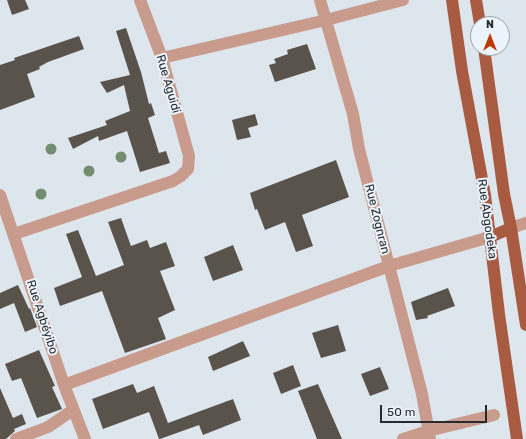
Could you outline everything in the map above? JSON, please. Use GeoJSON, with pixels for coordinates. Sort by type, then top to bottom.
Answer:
{"type":"FeatureCollection","features":[{"type":"Feature","properties":{"kind":"main road","name":"Rue Abgodeka"},"geometry":{"type":"LineString","coordinates":[[452,0],[462,71],[485,195],[499,314],[517,439]]}},
{"type":"Feature","properties":{"kind":"main road"},"geometry":{"type":"LineString","coordinates":[[476,0],[479,16]]}},
{"type":"Feature","properties":{"kind":"main road","name":"Rue Abgodeka"},"geometry":{"type":"LineString","coordinates":[[485,56],[504,194],[511,228],[526,325]]}},
{"type":"Feature","properties":{"kind":"main road"},"geometry":{"type":"LineString","coordinates":[[490,237],[511,228]]}},
{"type":"Feature","properties":{"kind":"street","name":"Rue Aguidi"},"geometry":{"type":"LineString","coordinates":[[14,234],[173,181],[188,169],[189,156],[162,58],[140,0]]}},
{"type":"Feature","properties":{"kind":"street","name":"Rue Zognran"},"geometry":{"type":"LineString","coordinates":[[320,0],[353,114],[359,149],[422,394],[429,435]]}},
{"type":"Feature","properties":{"kind":"street"},"geometry":{"type":"LineString","coordinates":[[162,58],[326,20],[403,0]]}},
{"type":"Feature","properties":{"kind":"street","name":"Rue Agbéyibo"},"geometry":{"type":"LineString","coordinates":[[0,194],[64,385],[85,439]]}},
{"type":"Feature","properties":{"kind":"street"},"geometry":{"type":"LineString","coordinates":[[511,228],[526,223]]}},
{"type":"Feature","properties":{"kind":"street"},"geometry":{"type":"LineString","coordinates":[[64,385],[389,266],[490,237]]}},
{"type":"Feature","properties":{"kind":"street"},"geometry":{"type":"LineString","coordinates":[[16,439],[48,427],[73,410]]}},
{"type":"Feature","properties":{"kind":"street"},"geometry":{"type":"LineString","coordinates":[[404,439],[429,435],[494,415]]}},
{"type":"Feature","properties":{"kind":"building"},"geometry":{"type":"Polygon","coordinates":[[[7,0],[25,0],[29,9],[12,15],[7,0]]]}},
{"type":"Feature","properties":{"kind":"building"},"geometry":{"type":"Polygon","coordinates":[[[126,28],[141,72],[149,104],[151,103],[155,115],[148,118],[159,153],[166,151],[170,163],[140,172],[127,131],[99,141],[98,136],[73,149],[68,138],[107,125],[105,121],[130,111],[124,85],[107,93],[100,82],[130,75],[116,31],[126,28]]]}},
{"type":"Feature","properties":{"kind":"building"},"geometry":{"type":"Polygon","coordinates":[[[79,36],[84,49],[48,62],[39,67],[40,69],[27,74],[35,97],[0,110],[0,65],[15,60],[14,58],[79,36]]]}},
{"type":"Feature","properties":{"kind":"building"},"geometry":{"type":"Polygon","coordinates":[[[307,44],[316,69],[275,82],[269,65],[276,63],[274,59],[288,54],[287,50],[307,44]]]}},
{"type":"Feature","properties":{"kind":"building"},"geometry":{"type":"Polygon","coordinates":[[[255,114],[258,125],[248,128],[251,137],[237,140],[232,120],[255,114]]]}},
{"type":"Feature","properties":{"kind":"building"},"geometry":{"type":"Polygon","coordinates":[[[336,160],[349,197],[302,215],[313,246],[296,252],[285,222],[265,230],[257,209],[255,210],[250,193],[336,160]]]}},
{"type":"Feature","properties":{"kind":"building"},"geometry":{"type":"Polygon","coordinates":[[[121,218],[131,246],[147,240],[150,248],[166,242],[175,266],[160,271],[175,310],[158,318],[166,339],[125,353],[102,291],[60,306],[54,288],[82,277],[66,234],[78,230],[96,276],[124,265],[108,222],[121,218]]]}},
{"type":"Feature","properties":{"kind":"building"},"geometry":{"type":"Polygon","coordinates":[[[233,245],[243,270],[213,281],[204,257],[233,245]]]}},
{"type":"Feature","properties":{"kind":"building"},"geometry":{"type":"Polygon","coordinates":[[[18,285],[29,309],[30,308],[37,327],[25,332],[14,303],[0,309],[0,293],[18,285]]]}},
{"type":"Feature","properties":{"kind":"building"},"geometry":{"type":"Polygon","coordinates":[[[448,288],[455,306],[427,316],[428,318],[416,320],[411,302],[448,288]]]}},
{"type":"Feature","properties":{"kind":"building"},"geometry":{"type":"Polygon","coordinates":[[[338,325],[346,351],[321,358],[312,333],[338,325]]]}},
{"type":"Feature","properties":{"kind":"building"},"geometry":{"type":"Polygon","coordinates":[[[243,341],[250,356],[213,371],[208,357],[243,341]]]}},
{"type":"Feature","properties":{"kind":"building"},"geometry":{"type":"Polygon","coordinates":[[[39,350],[55,386],[52,387],[62,409],[37,418],[21,378],[12,381],[5,364],[39,350]]]}},
{"type":"Feature","properties":{"kind":"building"},"geometry":{"type":"Polygon","coordinates":[[[293,365],[301,386],[281,394],[273,373],[293,365]]]}},
{"type":"Feature","properties":{"kind":"building"},"geometry":{"type":"Polygon","coordinates":[[[380,367],[389,389],[370,396],[361,374],[380,367]]]}},
{"type":"Feature","properties":{"kind":"building"},"geometry":{"type":"Polygon","coordinates":[[[133,384],[137,393],[154,386],[168,423],[233,399],[241,420],[203,435],[199,425],[159,439],[149,412],[103,429],[92,399],[133,384]]]}},
{"type":"Feature","properties":{"kind":"building"},"geometry":{"type":"Polygon","coordinates":[[[318,384],[342,439],[317,439],[298,391],[318,384]]]}},
{"type":"Feature","properties":{"kind":"building"},"geometry":{"type":"Polygon","coordinates":[[[0,388],[13,418],[22,414],[26,424],[14,429],[15,431],[6,439],[0,439],[0,388]]]}}]}
